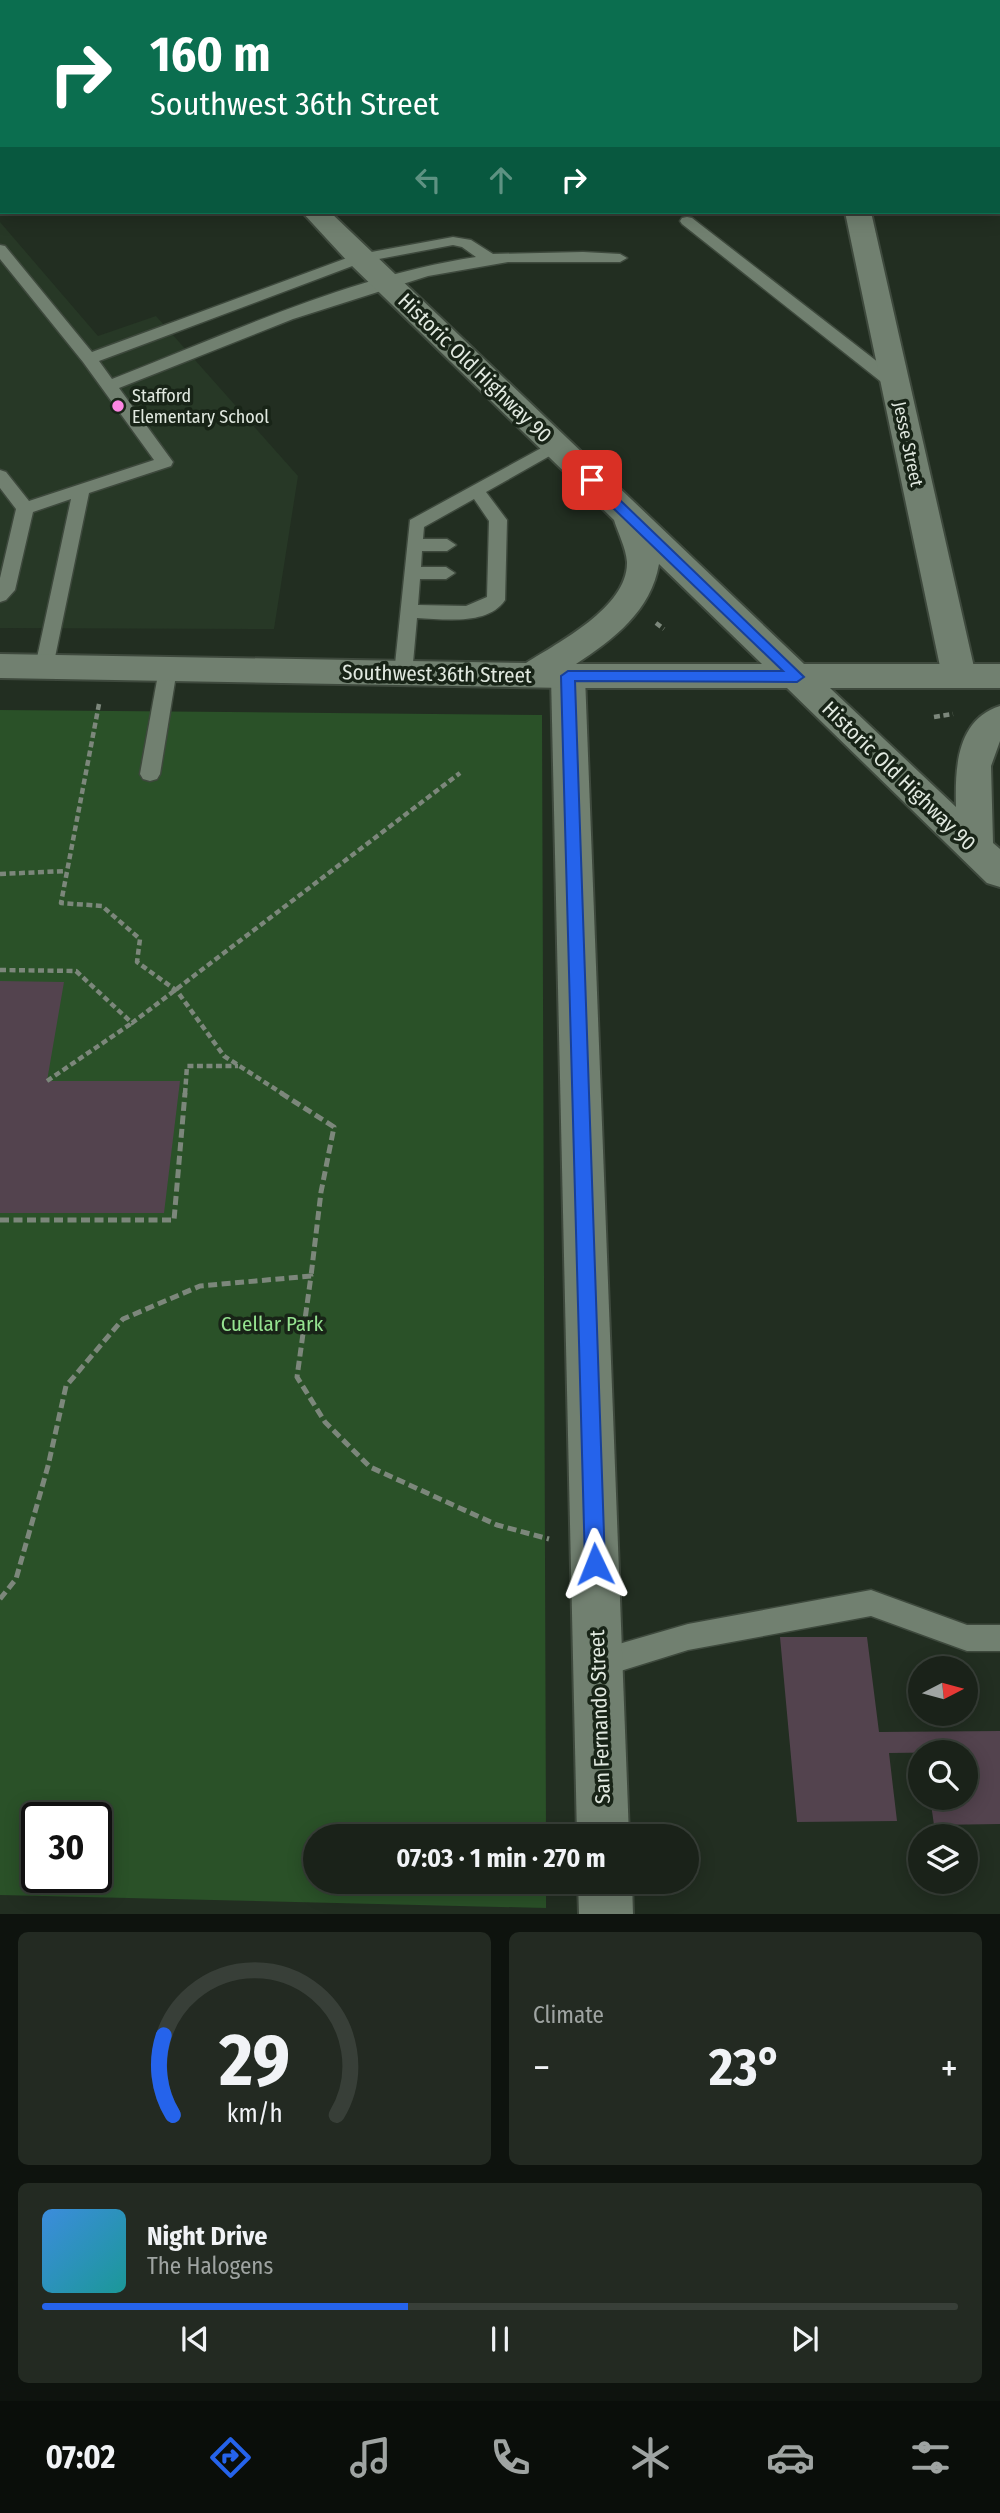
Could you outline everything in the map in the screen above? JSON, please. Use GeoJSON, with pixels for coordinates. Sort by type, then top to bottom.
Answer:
{"type":"FeatureCollection","features":[{"type":"Feature","properties":{"kind":"main road","name":"Historic Old Highway 90"},"geometry":{"type":"LineString","coordinates":[[317,214],[384,282],[988,861]]}},
{"type":"Feature","properties":{"kind":"main road","name":"Jesse Street"},"geometry":{"type":"LineString","coordinates":[[858,214],[959,676]]}},
{"type":"Feature","properties":{"kind":"main road"},"geometry":{"type":"LineString","coordinates":[[550,676],[587,639],[622,610],[636,592],[643,563],[628,514]]}},
{"type":"Feature","properties":{"kind":"main road","name":"Southwest 36th Street"},"geometry":{"type":"LineString","coordinates":[[0,666],[550,676],[1000,676]]}},
{"type":"Feature","properties":{"kind":"main road","name":"San Fernando Street"},"geometry":{"type":"LineString","coordinates":[[550,676],[598,1664],[603,1824]]}},
{"type":"Feature","properties":{"kind":"main road"},"geometry":{"type":"LineString","coordinates":[[988,861],[973,766],[984,735],[1000,719]]}},
{"type":"Feature","properties":{"kind":"main road"},"geometry":{"type":"LineString","coordinates":[[605,1894],[606,1914]]}},
{"type":"Feature","properties":{"kind":"lane"},"geometry":{"type":"LineString","coordinates":[[687,221],[895,384]]}},
{"type":"Feature","properties":{"kind":"lane"},"geometry":{"type":"LineString","coordinates":[[89,359],[360,258],[453,241],[466,243],[491,260]]}},
{"type":"Feature","properties":{"kind":"lane"},"geometry":{"type":"LineString","coordinates":[[0,249],[89,359],[166,462],[25,508]]}},
{"type":"Feature","properties":{"kind":"lane"},"geometry":{"type":"LineString","coordinates":[[109,386],[384,282],[491,260],[528,257],[620,258]]}},
{"type":"Feature","properties":{"kind":"lane"},"geometry":{"type":"LineString","coordinates":[[403,674],[416,524],[556,445]]}},
{"type":"Feature","properties":{"kind":"lane"},"geometry":{"type":"LineString","coordinates":[[0,476],[25,508]]}},
{"type":"Feature","properties":{"kind":"lane"},"geometry":{"type":"LineString","coordinates":[[44,667],[81,490]]}},
{"type":"Feature","properties":{"kind":"lane"},"geometry":{"type":"LineString","coordinates":[[409,611],[468,612],[484,609],[496,600],[496,573],[488,545],[498,520],[476,490]]}},
{"type":"Feature","properties":{"kind":"lane"},"geometry":{"type":"LineString","coordinates":[[0,596],[6,590],[25,508]]}},
{"type":"Feature","properties":{"kind":"lane"},"geometry":{"type":"LineString","coordinates":[[414,545],[447,545]]}},
{"type":"Feature","properties":{"kind":"lane"},"geometry":{"type":"LineString","coordinates":[[412,573],[446,573]]}},
{"type":"Feature","properties":{"kind":"lane"},"geometry":{"type":"LineString","coordinates":[[477,573],[496,573]]}},
{"type":"Feature","properties":{"kind":"lane"},"geometry":{"type":"LineString","coordinates":[[150,774],[168,669]]}},
{"type":"Feature","properties":{"kind":"lane"},"geometry":{"type":"LineString","coordinates":[[598,1664],[688,1637],[871,1603],[967,1638],[1000,1638]]}},
{"type":"Feature","properties":{"kind":"path"},"geometry":{"type":"LineString","coordinates":[[99,704],[61,903],[102,906],[140,939],[137,962],[177,991],[224,1056],[334,1127],[321,1192],[297,1377],[325,1422],[370,1468],[497,1525],[553,1541]]}},
{"type":"Feature","properties":{"kind":"path"},"geometry":{"type":"LineString","coordinates":[[934,717],[954,714]]}},
{"type":"Feature","properties":{"kind":"path"},"geometry":{"type":"LineString","coordinates":[[47,1081],[177,991],[460,773]]}},
{"type":"Feature","properties":{"kind":"path"},"geometry":{"type":"LineString","coordinates":[[0,874],[66,871]]}},
{"type":"Feature","properties":{"kind":"path"},"geometry":{"type":"LineString","coordinates":[[0,970],[76,971],[132,1023]]}},
{"type":"Feature","properties":{"kind":"path"},"geometry":{"type":"LineString","coordinates":[[0,1220],[174,1220],[187,1066],[239,1066]]}},
{"type":"Feature","properties":{"kind":"path"},"geometry":{"type":"LineString","coordinates":[[0,1599],[16,1579],[48,1466],[66,1386],[123,1319],[200,1286],[311,1276]]}},
{"type":"Feature","properties":{"kind":"shaded area","name":"Stafford Elementary School"},"geometry":{"type":"Polygon","coordinates":[[[0,222],[98,336],[156,316],[298,476],[274,629],[0,628],[0,222]]]}},
{"type":"Feature","properties":{"kind":"green space","name":"Cuellar Park"},"geometry":{"type":"Polygon","coordinates":[[[0,710],[542,715],[546,1824],[303,1824],[303,1894],[546,1894],[546,1908],[0,1895],[0,710]]]}},
{"type":"Feature","properties":{"kind":"building"},"geometry":{"type":"Polygon","coordinates":[[[0,981],[64,982],[47,1081],[180,1081],[164,1213],[0,1213],[0,981]]]}},
{"type":"Feature","properties":{"kind":"building"},"geometry":{"type":"Polygon","coordinates":[[[780,1637],[867,1637],[879,1732],[1000,1731],[1000,1824],[934,1824],[932,1810],[978,1810],[978,1740],[908,1740],[908,1753],[889,1753],[897,1821],[797,1822],[780,1637]]]}},
{"type":"Feature","properties":{"kind":"place","name":"Stafford Elementary School"},"geometry":{"type":"Point","coordinates":[118,406]}},
{"type":"Feature","properties":{"kind":"route"},"geometry":{"type":"LineString","coordinates":[[592,480],[797,677],[568,676],[595,1564]]}}]}
